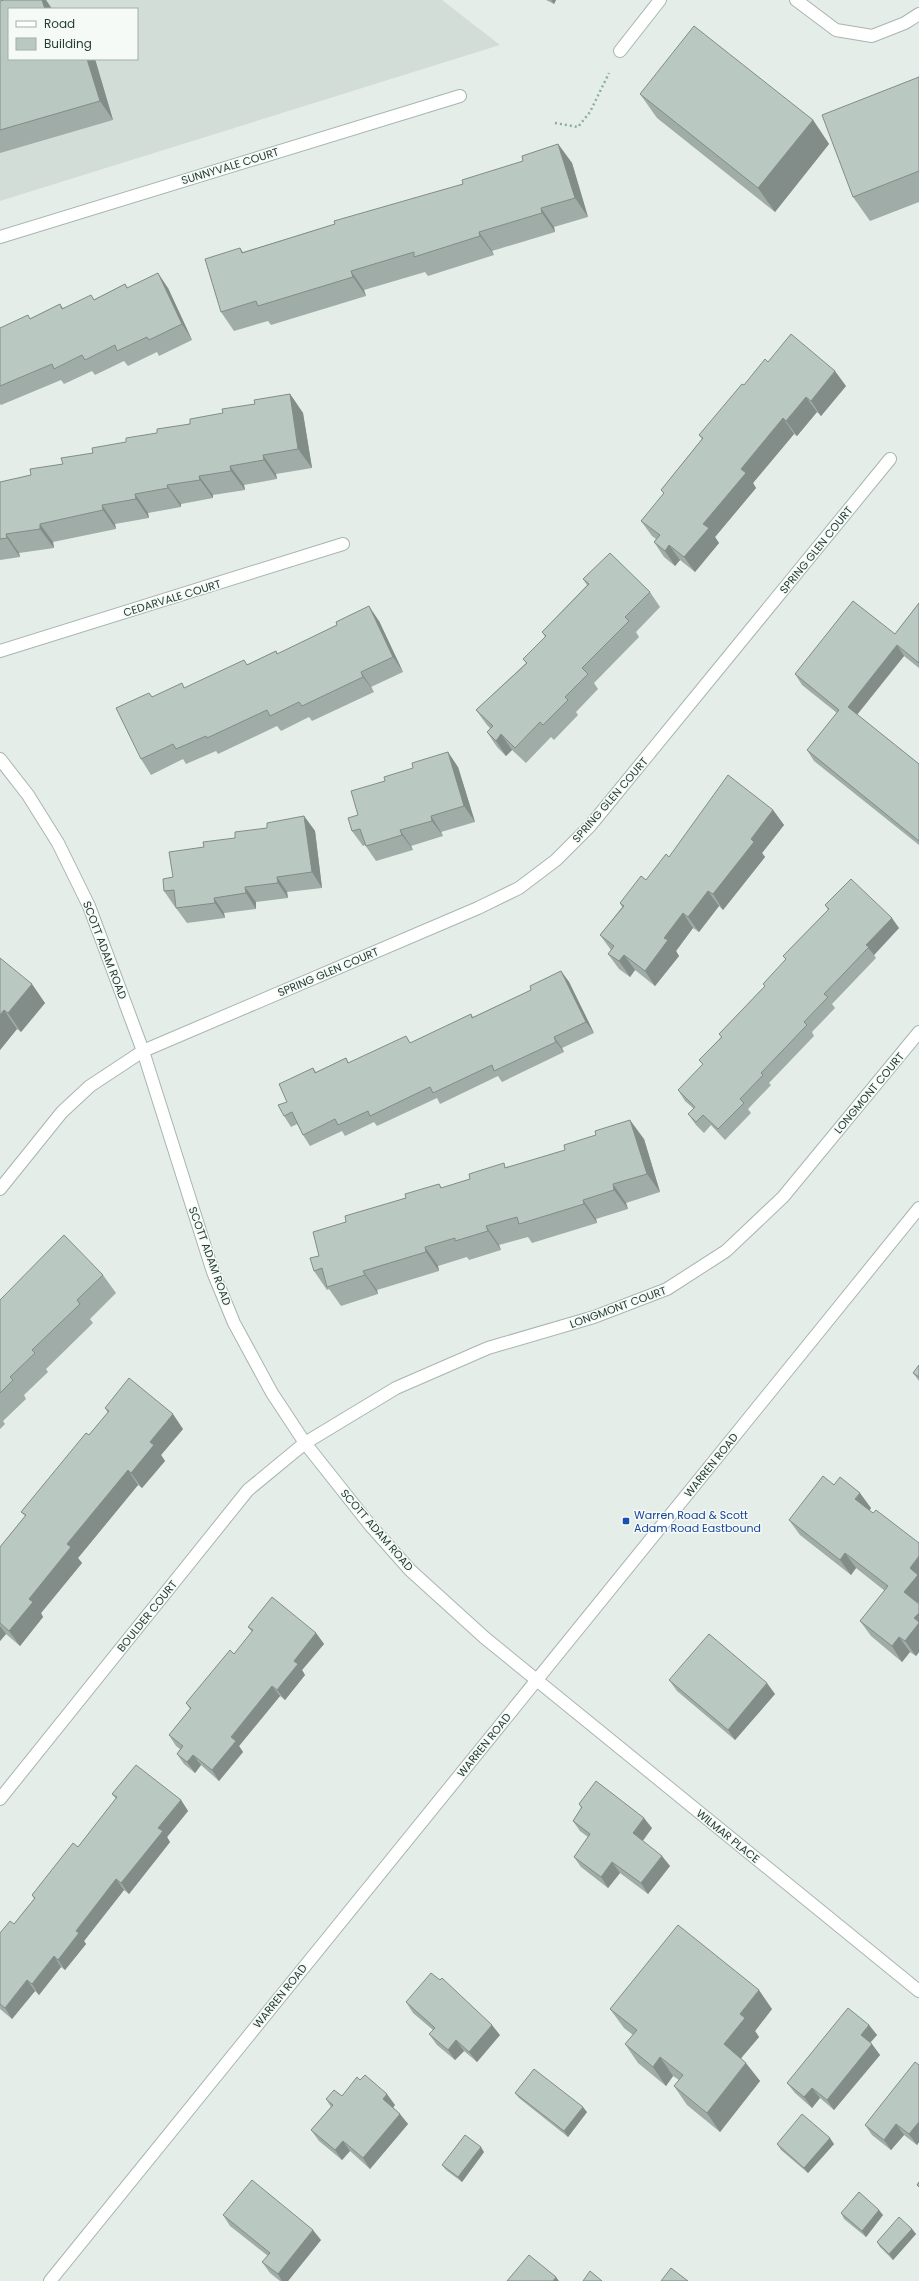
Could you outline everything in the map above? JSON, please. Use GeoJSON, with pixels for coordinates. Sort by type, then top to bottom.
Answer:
{"type":"FeatureCollection","features":[{"type":"Feature","properties":{"kind":"street"},"geometry":{"type":"LineString","coordinates":[[620,51],[660,0]]}},
{"type":"Feature","properties":{"kind":"street"},"geometry":{"type":"LineString","coordinates":[[796,0],[836,30],[872,36],[905,23],[919,14]]}},
{"type":"Feature","properties":{"kind":"street","name":"SUNNYVALE COURT"},"geometry":{"type":"LineString","coordinates":[[0,237],[460,96]]}},
{"type":"Feature","properties":{"kind":"street","name":"SPRING GLEN COURT"},"geometry":{"type":"LineString","coordinates":[[0,1189],[62,1112],[90,1086],[143,1051],[478,908],[519,888],[556,860],[590,826],[890,459]]}},
{"type":"Feature","properties":{"kind":"street","name":"CEDARVALE COURT"},"geometry":{"type":"LineString","coordinates":[[0,651],[343,544]]}},
{"type":"Feature","properties":{"kind":"street","name":"SCOTT ADAM ROAD"},"geometry":{"type":"LineString","coordinates":[[0,759],[28,795],[58,843],[89,906],[143,1051],[213,1272],[228,1309],[272,1393],[305,1443],[370,1525],[410,1570],[485,1638],[537,1680]]}},
{"type":"Feature","properties":{"kind":"street","name":"LONGMONT COURT"},"geometry":{"type":"LineString","coordinates":[[305,1443],[396,1388],[488,1348],[594,1317],[667,1289],[726,1251],[783,1197],[919,1032]]}},
{"type":"Feature","properties":{"kind":"street","name":"WARREN ROAD"},"geometry":{"type":"LineString","coordinates":[[50,2281],[919,1208]]}},
{"type":"Feature","properties":{"kind":"street","name":"BOULDER COURT"},"geometry":{"type":"LineString","coordinates":[[0,1799],[248,1490],[305,1443]]}},
{"type":"Feature","properties":{"kind":"street","name":"WILMAR PLACE"},"geometry":{"type":"LineString","coordinates":[[537,1680],[919,1992]]}},
{"type":"Feature","properties":{"kind":"path"},"geometry":{"type":"LineString","coordinates":[[555,123],[578,127],[590,112],[620,51]]}},
{"type":"Feature","properties":{"kind":"shaded area"},"geometry":{"type":"Polygon","coordinates":[[[0,0],[442,0],[500,45],[0,201],[0,0]]]}},
{"type":"Feature","properties":{"kind":"building"},"geometry":{"type":"Polygon","coordinates":[[[42,0],[45,8],[8,8],[8,60],[87,60],[100,101],[0,130],[0,1],[42,0]]]}},
{"type":"Feature","properties":{"kind":"building"},"geometry":{"type":"Polygon","coordinates":[[[694,26],[813,120],[758,188],[640,94],[694,26]]]}},
{"type":"Feature","properties":{"kind":"building"},"geometry":{"type":"Polygon","coordinates":[[[919,77],[919,171],[853,197],[822,115],[919,77]]]}},
{"type":"Feature","properties":{"kind":"building"},"geometry":{"type":"Polygon","coordinates":[[[558,144],[575,198],[541,208],[542,213],[479,232],[480,236],[414,257],[414,252],[351,271],[353,277],[258,306],[256,301],[221,312],[205,259],[240,248],[242,253],[335,224],[334,221],[463,184],[462,180],[523,161],[522,156],[558,144]]]}},
{"type":"Feature","properties":{"kind":"building"},"geometry":{"type":"Polygon","coordinates":[[[158,273],[182,324],[149,340],[147,337],[117,351],[115,345],[85,360],[82,355],[54,369],[52,364],[0,386],[0,328],[28,315],[30,319],[60,304],[62,309],[91,295],[94,300],[125,284],[127,288],[158,273]]]}},
{"type":"Feature","properties":{"kind":"building"},"geometry":{"type":"Polygon","coordinates":[[[791,334],[835,371],[811,401],[806,397],[786,421],[783,418],[741,469],[746,473],[703,524],[709,528],[684,557],[669,545],[665,551],[654,542],[660,535],[641,521],[664,493],[661,490],[703,438],[699,435],[742,384],[744,385],[765,359],[768,362],[791,334]]]}},
{"type":"Feature","properties":{"kind":"building"},"geometry":{"type":"Polygon","coordinates":[[[290,394],[298,449],[263,455],[264,460],[230,466],[231,471],[199,476],[200,480],[167,485],[168,488],[135,494],[136,499],[102,505],[103,510],[40,524],[40,529],[6,534],[7,538],[0,539],[0,482],[31,475],[30,469],[63,464],[61,458],[93,453],[92,448],[126,442],[126,438],[157,433],[157,429],[190,424],[190,419],[223,413],[222,409],[255,404],[254,400],[290,394]]]}},
{"type":"Feature","properties":{"kind":"building"},"geometry":{"type":"Polygon","coordinates":[[[610,553],[650,592],[625,617],[629,621],[582,668],[588,674],[565,697],[568,700],[543,725],[540,722],[515,748],[501,734],[496,741],[487,732],[493,726],[476,710],[527,663],[523,659],[546,636],[542,632],[589,584],[583,579],[610,553]]]}},
{"type":"Feature","properties":{"kind":"building"},"geometry":{"type":"Polygon","coordinates":[[[853,601],[895,634],[919,603],[919,663],[897,645],[848,707],[919,764],[919,841],[807,750],[839,710],[795,674],[853,601]]]}},
{"type":"Feature","properties":{"kind":"building"},"geometry":{"type":"Polygon","coordinates":[[[369,606],[393,657],[361,672],[363,677],[302,706],[299,702],[270,716],[267,710],[207,738],[206,736],[176,749],[173,744],[141,759],[116,708],[149,693],[152,697],[182,683],[184,688],[244,660],[247,665],[276,651],[277,654],[337,625],[336,622],[369,606]]]}},
{"type":"Feature","properties":{"kind":"building"},"geometry":{"type":"Polygon","coordinates":[[[448,752],[464,806],[431,816],[432,821],[400,830],[402,835],[366,846],[360,829],[352,831],[348,818],[358,815],[351,791],[385,781],[384,777],[413,768],[412,763],[448,752]]]}},
{"type":"Feature","properties":{"kind":"building"},"geometry":{"type":"Polygon","coordinates":[[[728,775],[773,810],[751,839],[754,842],[713,894],[708,891],[688,917],[683,913],[664,938],[668,940],[645,971],[624,955],[619,961],[608,954],[614,946],[600,935],[624,906],[620,903],[641,876],[646,880],[666,854],[669,857],[728,775]]]}},
{"type":"Feature","properties":{"kind":"building"},"geometry":{"type":"Polygon","coordinates":[[[304,816],[312,872],[277,877],[278,883],[245,887],[246,893],[214,898],[215,903],[176,908],[174,890],[164,891],[163,879],[173,877],[169,852],[204,847],[203,842],[235,838],[235,832],[267,828],[267,823],[304,816]]]}},
{"type":"Feature","properties":{"kind":"building"},"geometry":{"type":"Polygon","coordinates":[[[851,879],[892,918],[866,945],[869,947],[824,994],[828,997],[804,1022],[807,1025],[761,1073],[763,1075],[740,1099],[744,1103],[718,1129],[703,1115],[696,1122],[688,1114],[695,1107],[678,1090],[703,1064],[699,1060],[722,1037],[719,1034],[765,986],[763,984],[786,959],[783,956],[829,909],[825,905],[851,879]]]}},
{"type":"Feature","properties":{"kind":"building"},"geometry":{"type":"Polygon","coordinates":[[[0,958],[32,984],[8,1013],[4,1010],[0,1015],[0,958]]]}},
{"type":"Feature","properties":{"kind":"building"},"geometry":{"type":"Polygon","coordinates":[[[561,971],[586,1022],[554,1037],[556,1042],[494,1071],[492,1065],[433,1093],[430,1087],[370,1116],[368,1111],[338,1125],[335,1119],[303,1135],[292,1112],[284,1116],[278,1105],[287,1102],[279,1084],[313,1068],[315,1073],[346,1058],[348,1063],[406,1036],[410,1043],[471,1014],[472,1018],[531,990],[530,986],[561,971]]]}},
{"type":"Feature","properties":{"kind":"building"},"geometry":{"type":"Polygon","coordinates":[[[630,1120],[647,1174],[613,1184],[614,1190],[583,1200],[584,1204],[519,1224],[517,1217],[486,1226],[488,1231],[455,1241],[455,1238],[425,1247],[426,1252],[363,1271],[365,1275],[327,1287],[322,1268],[314,1271],[310,1258],[319,1256],[313,1232],[346,1222],[345,1216],[406,1198],[405,1194],[439,1184],[441,1188],[470,1179],[469,1174],[504,1163],[505,1168],[565,1150],[564,1145],[596,1135],[595,1131],[630,1120]]]}},
{"type":"Feature","properties":{"kind":"building"},"geometry":{"type":"Polygon","coordinates":[[[64,1235],[103,1275],[77,1300],[80,1304],[32,1350],[35,1353],[10,1377],[13,1380],[0,1393],[0,1300],[64,1235]]]}},
{"type":"Feature","properties":{"kind":"building"},"geometry":{"type":"Polygon","coordinates":[[[919,1365],[919,1377],[913,1373],[919,1365]]]}},
{"type":"Feature","properties":{"kind":"building"},"geometry":{"type":"Polygon","coordinates":[[[129,1378],[173,1414],[150,1442],[154,1445],[131,1473],[128,1470],[67,1544],[71,1547],[29,1599],[33,1602],[9,1631],[0,1623],[0,1547],[26,1515],[21,1512],[86,1433],[89,1435],[109,1411],[105,1408],[129,1378]]]}},
{"type":"Feature","properties":{"kind":"building"},"geometry":{"type":"Polygon","coordinates":[[[823,1476],[834,1485],[840,1477],[860,1493],[855,1499],[873,1513],[876,1510],[919,1543],[919,1556],[910,1568],[918,1575],[904,1592],[919,1604],[919,1613],[914,1618],[919,1623],[905,1641],[899,1637],[892,1646],[860,1621],[888,1586],[845,1553],[840,1560],[789,1520],[823,1476]]]}},
{"type":"Feature","properties":{"kind":"building"},"geometry":{"type":"Polygon","coordinates":[[[272,1597],[316,1633],[294,1661],[298,1664],[277,1690],[272,1686],[231,1737],[236,1741],[212,1770],[193,1755],[187,1762],[177,1754],[183,1746],[169,1735],[191,1708],[186,1703],[230,1650],[234,1654],[253,1630],[248,1627],[272,1597]]]}},
{"type":"Feature","properties":{"kind":"building"},"geometry":{"type":"Polygon","coordinates":[[[709,1634],[767,1683],[728,1730],[669,1680],[709,1634]]]}},
{"type":"Feature","properties":{"kind":"building"},"geometry":{"type":"Polygon","coordinates":[[[136,1765],[181,1800],[158,1828],[163,1831],[121,1883],[116,1879],[76,1931],[79,1933],[58,1960],[54,1956],[32,1984],[27,1980],[5,2008],[0,2004],[0,1933],[10,1921],[14,1924],[35,1898],[32,1895],[73,1843],[78,1847],[117,1797],[112,1794],[136,1765]]]}},
{"type":"Feature","properties":{"kind":"building"},"geometry":{"type":"Polygon","coordinates":[[[596,1781],[644,1818],[633,1833],[662,1856],[641,1883],[612,1862],[601,1877],[574,1857],[590,1834],[573,1821],[582,1807],[579,1804],[596,1781]]]}},
{"type":"Feature","properties":{"kind":"building"},"geometry":{"type":"Polygon","coordinates":[[[678,1925],[759,1990],[740,2014],[745,2018],[724,2044],[746,2063],[707,2113],[674,2086],[683,2075],[660,2057],[653,2067],[625,2044],[637,2030],[610,2009],[678,1925]]]}},
{"type":"Feature","properties":{"kind":"building"},"geometry":{"type":"Polygon","coordinates":[[[431,1973],[440,1980],[442,1978],[492,2025],[469,2052],[456,2040],[448,2050],[429,2034],[435,2028],[406,2002],[431,1973]]]}},
{"type":"Feature","properties":{"kind":"building"},"geometry":{"type":"Polygon","coordinates":[[[848,2008],[869,2025],[861,2035],[872,2044],[827,2100],[812,2088],[804,2097],[787,2083],[848,2008]]]}},
{"type":"Feature","properties":{"kind":"building"},"geometry":{"type":"Polygon","coordinates":[[[915,2062],[919,2065],[919,2122],[909,2134],[896,2124],[884,2140],[865,2125],[915,2062]]]}},
{"type":"Feature","properties":{"kind":"building"},"geometry":{"type":"Polygon","coordinates":[[[534,2069],[583,2107],[564,2131],[515,2093],[534,2069]]]}},
{"type":"Feature","properties":{"kind":"building"},"geometry":{"type":"Polygon","coordinates":[[[365,2075],[387,2094],[383,2099],[400,2114],[363,2158],[343,2141],[335,2150],[311,2130],[333,2105],[326,2099],[334,2090],[342,2096],[357,2077],[360,2080],[365,2075]]]}},
{"type":"Feature","properties":{"kind":"building"},"geometry":{"type":"Polygon","coordinates":[[[802,2114],[830,2138],[804,2168],[777,2144],[802,2114]]]}},
{"type":"Feature","properties":{"kind":"building"},"geometry":{"type":"Polygon","coordinates":[[[465,2135],[481,2147],[458,2177],[442,2165],[465,2135]]]}},
{"type":"Feature","properties":{"kind":"building"},"geometry":{"type":"Polygon","coordinates":[[[252,2180],[313,2230],[278,2274],[262,2262],[270,2253],[223,2215],[252,2180]]]}},
{"type":"Feature","properties":{"kind":"building"},"geometry":{"type":"Polygon","coordinates":[[[859,2192],[879,2210],[862,2231],[841,2213],[859,2192]]]}},
{"type":"Feature","properties":{"kind":"building"},"geometry":{"type":"Polygon","coordinates":[[[899,2217],[912,2229],[889,2254],[877,2242],[899,2217]]]}},
{"type":"Feature","properties":{"kind":"building"},"geometry":{"type":"Polygon","coordinates":[[[529,2255],[556,2277],[553,2281],[507,2281],[529,2255]]]}},
{"type":"Feature","properties":{"kind":"building"},"geometry":{"type":"Polygon","coordinates":[[[671,2268],[688,2281],[661,2281],[671,2268]]]}},
{"type":"Feature","properties":{"kind":"building"},"geometry":{"type":"Polygon","coordinates":[[[590,2271],[602,2281],[583,2281],[590,2271]]]}},
{"type":"Feature","properties":{"kind":"place","name":"Warren Road & Scott Adam Road Eastbound"},"geometry":{"type":"Point","coordinates":[626,1521]}}]}
